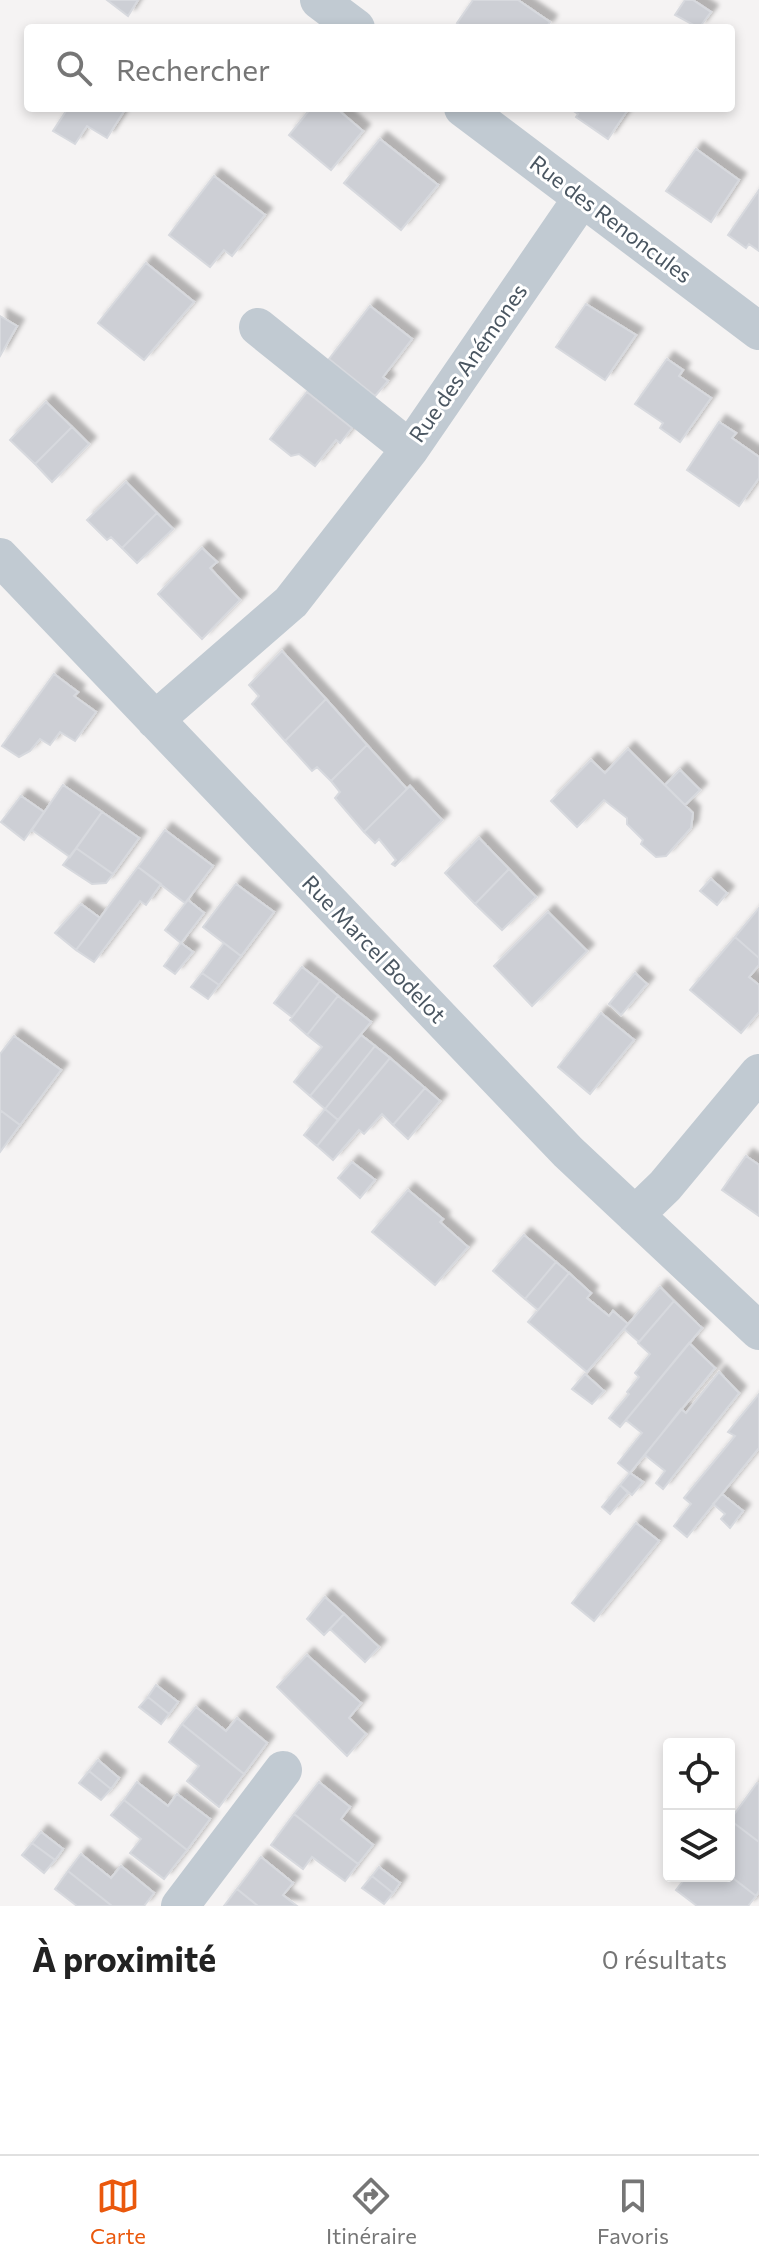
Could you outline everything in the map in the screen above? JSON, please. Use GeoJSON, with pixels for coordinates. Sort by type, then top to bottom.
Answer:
{"type":"FeatureCollection","features":[{"type":"Feature","properties":{"kind":"street"},"geometry":{"type":"LineString","coordinates":[[319,0],[351,24]]}},
{"type":"Feature","properties":{"kind":"street","name":"Rue des Renoncules"},"geometry":{"type":"LineString","coordinates":[[468,112],[759,331]]}},
{"type":"Feature","properties":{"kind":"street","name":"Rue des Anémones"},"geometry":{"type":"LineString","coordinates":[[258,327],[410,449],[582,198]]}},
{"type":"Feature","properties":{"kind":"street"},"geometry":{"type":"LineString","coordinates":[[155,720],[291,602],[410,449]]}},
{"type":"Feature","properties":{"kind":"street","name":"Rue Marcel Bodelot"},"geometry":{"type":"LineString","coordinates":[[0,557],[547,1130],[759,1331]]}},
{"type":"Feature","properties":{"kind":"street"},"geometry":{"type":"LineString","coordinates":[[635,1215],[665,1186],[759,1073]]}},
{"type":"Feature","properties":{"kind":"street"},"geometry":{"type":"LineString","coordinates":[[180,1906],[283,1770]]}},
{"type":"Feature","properties":{"kind":"building"},"geometry":{"type":"Polygon","coordinates":[[[107,0],[138,0],[128,16],[107,0]]]}},
{"type":"Feature","properties":{"kind":"building"},"geometry":{"type":"Polygon","coordinates":[[[473,0],[518,0],[550,22],[549,24],[457,23],[473,0]]]}},
{"type":"Feature","properties":{"kind":"building"},"geometry":{"type":"Polygon","coordinates":[[[685,0],[693,0],[711,12],[702,24],[692,24],[675,15],[685,0]]]}},
{"type":"Feature","properties":{"kind":"building"},"geometry":{"type":"Polygon","coordinates":[[[65,112],[123,112],[107,138],[87,126],[75,144],[53,131],[65,112]]]}},
{"type":"Feature","properties":{"kind":"building"},"geometry":{"type":"Polygon","coordinates":[[[308,112],[341,112],[363,131],[331,170],[289,135],[308,112]]]}},
{"type":"Feature","properties":{"kind":"building"},"geometry":{"type":"Polygon","coordinates":[[[575,112],[626,112],[608,139],[576,117],[578,114],[575,112]]]}},
{"type":"Feature","properties":{"kind":"building"},"geometry":{"type":"Polygon","coordinates":[[[380,139],[438,185],[401,230],[344,183],[380,139]]]}},
{"type":"Feature","properties":{"kind":"building"},"geometry":{"type":"Polygon","coordinates":[[[696,149],[739,180],[711,222],[666,191],[696,149]]]}},
{"type":"Feature","properties":{"kind":"building"},"geometry":{"type":"Polygon","coordinates":[[[214,176],[265,215],[232,256],[224,250],[210,267],[169,235],[214,176]]]}},
{"type":"Feature","properties":{"kind":"building"},"geometry":{"type":"Polygon","coordinates":[[[759,190],[759,251],[749,244],[746,248],[728,235],[759,190]]]}},
{"type":"Feature","properties":{"kind":"building"},"geometry":{"type":"Polygon","coordinates":[[[146,263],[194,302],[144,360],[98,323],[146,263]]]}},
{"type":"Feature","properties":{"kind":"building"},"geometry":{"type":"Polygon","coordinates":[[[586,304],[636,335],[605,380],[556,347],[586,304]]]}},
{"type":"Feature","properties":{"kind":"building"},"geometry":{"type":"Polygon","coordinates":[[[370,306],[412,339],[383,377],[388,381],[375,396],[329,359],[370,306]]]}},
{"type":"Feature","properties":{"kind":"building"},"geometry":{"type":"Polygon","coordinates":[[[0,316],[17,326],[0,356],[0,316]]]}},
{"type":"Feature","properties":{"kind":"building"},"geometry":{"type":"Polygon","coordinates":[[[667,359],[683,370],[679,376],[711,398],[680,442],[660,428],[663,423],[635,404],[667,359]]]}},
{"type":"Feature","properties":{"kind":"building"},"geometry":{"type":"Polygon","coordinates":[[[307,392],[352,428],[340,443],[336,440],[315,466],[299,454],[291,456],[270,439],[307,392]]]}},
{"type":"Feature","properties":{"kind":"building"},"geometry":{"type":"Polygon","coordinates":[[[46,402],[72,427],[35,464],[10,440],[46,402]]]}},
{"type":"Feature","properties":{"kind":"building"},"geometry":{"type":"Polygon","coordinates":[[[719,422],[736,433],[732,438],[759,457],[759,478],[739,506],[687,470],[719,422]]]}},
{"type":"Feature","properties":{"kind":"building"},"geometry":{"type":"Polygon","coordinates":[[[72,427],[89,444],[52,482],[35,464],[72,427]]]}},
{"type":"Feature","properties":{"kind":"building"},"geometry":{"type":"Polygon","coordinates":[[[126,482],[157,513],[122,548],[111,537],[107,540],[87,520],[126,482]]]}},
{"type":"Feature","properties":{"kind":"building"},"geometry":{"type":"Polygon","coordinates":[[[157,513],[173,529],[137,563],[122,548],[157,513]]]}},
{"type":"Feature","properties":{"kind":"building"},"geometry":{"type":"Polygon","coordinates":[[[202,548],[217,562],[210,568],[240,600],[202,639],[158,594],[202,548]]]}},
{"type":"Feature","properties":{"kind":"building"},"geometry":{"type":"Polygon","coordinates":[[[282,651],[326,699],[285,741],[252,704],[259,696],[249,685],[282,651]]]}},
{"type":"Feature","properties":{"kind":"building"},"geometry":{"type":"Polygon","coordinates":[[[54,674],[78,692],[74,696],[96,712],[75,741],[60,732],[50,745],[40,739],[30,751],[19,757],[2,746],[54,674]]]}},
{"type":"Feature","properties":{"kind":"building"},"geometry":{"type":"Polygon","coordinates":[[[326,699],[367,745],[331,781],[317,767],[312,771],[285,741],[326,699]]]}},
{"type":"Feature","properties":{"kind":"building"},"geometry":{"type":"Polygon","coordinates":[[[367,745],[407,789],[364,832],[335,798],[340,792],[331,781],[367,745]]]}},
{"type":"Feature","properties":{"kind":"building"},"geometry":{"type":"Polygon","coordinates":[[[628,749],[693,813],[691,828],[666,856],[656,857],[641,844],[643,840],[627,824],[627,818],[604,800],[577,827],[551,801],[591,760],[605,773],[628,749]]]}},
{"type":"Feature","properties":{"kind":"building"},"geometry":{"type":"Polygon","coordinates":[[[680,770],[700,790],[685,805],[665,785],[680,770]]]}},
{"type":"Feature","properties":{"kind":"building"},"geometry":{"type":"Polygon","coordinates":[[[63,785],[102,812],[70,857],[32,830],[63,785]]]}},
{"type":"Feature","properties":{"kind":"building"},"geometry":{"type":"Polygon","coordinates":[[[410,786],[442,820],[395,866],[392,864],[396,860],[379,839],[375,843],[364,832],[410,786]]]}},
{"type":"Feature","properties":{"kind":"building"},"geometry":{"type":"Polygon","coordinates":[[[21,796],[44,812],[24,840],[1,822],[21,796]]]}},
{"type":"Feature","properties":{"kind":"building"},"geometry":{"type":"Polygon","coordinates":[[[102,812],[139,838],[113,874],[76,848],[102,812]]]}},
{"type":"Feature","properties":{"kind":"building"},"geometry":{"type":"Polygon","coordinates":[[[165,830],[213,866],[185,903],[138,867],[165,830]]]}},
{"type":"Feature","properties":{"kind":"building"},"geometry":{"type":"Polygon","coordinates":[[[479,838],[509,869],[475,904],[445,873],[479,838]]]}},
{"type":"Feature","properties":{"kind":"building"},"geometry":{"type":"Polygon","coordinates":[[[76,848],[113,874],[106,883],[92,884],[63,865],[76,848]]]}},
{"type":"Feature","properties":{"kind":"building"},"geometry":{"type":"Polygon","coordinates":[[[138,867],[161,884],[146,905],[140,901],[94,962],[76,950],[138,867]]]}},
{"type":"Feature","properties":{"kind":"building"},"geometry":{"type":"Polygon","coordinates":[[[509,869],[536,897],[502,930],[475,904],[509,869]]]}},
{"type":"Feature","properties":{"kind":"building"},"geometry":{"type":"Polygon","coordinates":[[[711,879],[727,893],[717,905],[700,891],[711,879]]]}},
{"type":"Feature","properties":{"kind":"building"},"geometry":{"type":"Polygon","coordinates":[[[236,884],[274,912],[241,956],[203,927],[236,884]]]}},
{"type":"Feature","properties":{"kind":"building"},"geometry":{"type":"Polygon","coordinates":[[[188,900],[204,913],[181,943],[165,930],[188,900]]]}},
{"type":"Feature","properties":{"kind":"building"},"geometry":{"type":"Polygon","coordinates":[[[81,904],[100,918],[76,950],[55,933],[81,904]]]}},
{"type":"Feature","properties":{"kind":"building"},"geometry":{"type":"Polygon","coordinates":[[[759,908],[759,958],[735,937],[759,908]]]}},
{"type":"Feature","properties":{"kind":"building"},"geometry":{"type":"Polygon","coordinates":[[[548,912],[587,951],[532,1006],[494,966],[548,912]]]}},
{"type":"Feature","properties":{"kind":"building"},"geometry":{"type":"Polygon","coordinates":[[[735,937],[759,958],[759,965],[749,977],[759,985],[759,1012],[741,1033],[690,990],[735,937]]]}},
{"type":"Feature","properties":{"kind":"building"},"geometry":{"type":"Polygon","coordinates":[[[181,943],[193,952],[175,974],[164,966],[181,943]]]}},
{"type":"Feature","properties":{"kind":"building"},"geometry":{"type":"Polygon","coordinates":[[[224,943],[241,956],[219,985],[202,973],[224,943]]]}},
{"type":"Feature","properties":{"kind":"building"},"geometry":{"type":"Polygon","coordinates":[[[302,967],[320,981],[292,1017],[274,1003],[302,967]]]}},
{"type":"Feature","properties":{"kind":"building"},"geometry":{"type":"Polygon","coordinates":[[[202,973],[219,985],[208,999],[191,987],[202,973]]]}},
{"type":"Feature","properties":{"kind":"building"},"geometry":{"type":"Polygon","coordinates":[[[635,973],[647,984],[621,1015],[609,1004],[635,973]]]}},
{"type":"Feature","properties":{"kind":"building"},"geometry":{"type":"Polygon","coordinates":[[[320,981],[338,996],[307,1035],[290,1020],[320,981]]]}},
{"type":"Feature","properties":{"kind":"building"},"geometry":{"type":"Polygon","coordinates":[[[338,996],[371,1022],[310,1096],[294,1082],[322,1047],[307,1035],[338,996]]]}},
{"type":"Feature","properties":{"kind":"building"},"geometry":{"type":"Polygon","coordinates":[[[601,1013],[634,1040],[590,1094],[558,1067],[601,1013]]]}},
{"type":"Feature","properties":{"kind":"building"},"geometry":{"type":"Polygon","coordinates":[[[361,1035],[375,1046],[325,1109],[310,1096],[361,1035]]]}},
{"type":"Feature","properties":{"kind":"building"},"geometry":{"type":"Polygon","coordinates":[[[14,1036],[61,1070],[20,1125],[0,1110],[0,1054],[14,1036]]]}},
{"type":"Feature","properties":{"kind":"building"},"geometry":{"type":"Polygon","coordinates":[[[375,1046],[390,1058],[338,1120],[325,1109],[375,1046]]]}},
{"type":"Feature","properties":{"kind":"building"},"geometry":{"type":"Polygon","coordinates":[[[390,1058],[425,1088],[393,1125],[382,1114],[364,1134],[359,1130],[333,1160],[317,1146],[390,1058]]]}},
{"type":"Feature","properties":{"kind":"building"},"geometry":{"type":"Polygon","coordinates":[[[425,1088],[440,1101],[408,1139],[393,1125],[425,1088]]]}},
{"type":"Feature","properties":{"kind":"building"},"geometry":{"type":"Polygon","coordinates":[[[325,1109],[338,1120],[317,1146],[304,1135],[325,1109]]]}},
{"type":"Feature","properties":{"kind":"building"},"geometry":{"type":"Polygon","coordinates":[[[0,1110],[20,1125],[0,1152],[0,1110]]]}},
{"type":"Feature","properties":{"kind":"building"},"geometry":{"type":"Polygon","coordinates":[[[746,1156],[759,1165],[759,1216],[722,1190],[746,1156]]]}},
{"type":"Feature","properties":{"kind":"building"},"geometry":{"type":"Polygon","coordinates":[[[352,1162],[375,1180],[360,1198],[338,1178],[352,1162]]]}},
{"type":"Feature","properties":{"kind":"building"},"geometry":{"type":"Polygon","coordinates":[[[408,1190],[443,1219],[440,1222],[468,1247],[435,1285],[372,1232],[408,1190]]]}},
{"type":"Feature","properties":{"kind":"building"},"geometry":{"type":"Polygon","coordinates":[[[524,1235],[556,1262],[525,1299],[493,1271],[524,1235]]]}},
{"type":"Feature","properties":{"kind":"building"},"geometry":{"type":"Polygon","coordinates":[[[556,1262],[569,1273],[538,1310],[525,1299],[556,1262]]]}},
{"type":"Feature","properties":{"kind":"building"},"geometry":{"type":"Polygon","coordinates":[[[569,1273],[591,1293],[587,1298],[609,1316],[613,1311],[628,1324],[587,1372],[528,1322],[569,1273]]]}},
{"type":"Feature","properties":{"kind":"building"},"geometry":{"type":"Polygon","coordinates":[[[660,1287],[674,1301],[639,1342],[624,1329],[660,1287]]]}},
{"type":"Feature","properties":{"kind":"building"},"geometry":{"type":"Polygon","coordinates":[[[674,1301],[702,1328],[620,1427],[609,1418],[629,1394],[627,1392],[639,1377],[635,1373],[650,1354],[638,1343],[674,1301]]]}},
{"type":"Feature","properties":{"kind":"building"},"geometry":{"type":"Polygon","coordinates":[[[689,1343],[715,1368],[630,1473],[618,1463],[642,1433],[626,1420],[689,1343]]]}},
{"type":"Feature","properties":{"kind":"building"},"geometry":{"type":"Polygon","coordinates":[[[719,1372],[739,1393],[663,1489],[656,1483],[665,1471],[645,1455],[681,1409],[686,1413],[719,1372]]]}},
{"type":"Feature","properties":{"kind":"building"},"geometry":{"type":"Polygon","coordinates":[[[585,1374],[604,1391],[592,1404],[572,1389],[585,1374]]]}},
{"type":"Feature","properties":{"kind":"building"},"geometry":{"type":"Polygon","coordinates":[[[759,1394],[759,1448],[687,1537],[674,1526],[691,1504],[684,1498],[735,1436],[728,1432],[759,1394]]]}},
{"type":"Feature","properties":{"kind":"building"},"geometry":{"type":"Polygon","coordinates":[[[630,1473],[643,1482],[632,1495],[620,1485],[630,1473]]]}},
{"type":"Feature","properties":{"kind":"building"},"geometry":{"type":"Polygon","coordinates":[[[620,1485],[628,1493],[610,1514],[602,1507],[620,1485]]]}},
{"type":"Feature","properties":{"kind":"building"},"geometry":{"type":"Polygon","coordinates":[[[722,1494],[743,1511],[730,1528],[721,1519],[725,1514],[713,1504],[722,1494]]]}},
{"type":"Feature","properties":{"kind":"building"},"geometry":{"type":"Polygon","coordinates":[[[636,1523],[659,1541],[594,1621],[572,1603],[636,1523]]]}},
{"type":"Feature","properties":{"kind":"building"},"geometry":{"type":"Polygon","coordinates":[[[325,1597],[344,1614],[324,1635],[307,1619],[325,1597]]]}},
{"type":"Feature","properties":{"kind":"building"},"geometry":{"type":"Polygon","coordinates":[[[344,1614],[379,1647],[365,1662],[330,1629],[344,1614]]]}},
{"type":"Feature","properties":{"kind":"building"},"geometry":{"type":"Polygon","coordinates":[[[307,1655],[361,1703],[349,1718],[366,1734],[347,1756],[277,1687],[307,1655]]]}},
{"type":"Feature","properties":{"kind":"building"},"geometry":{"type":"Polygon","coordinates":[[[156,1685],[178,1702],[169,1714],[148,1697],[156,1685]]]}},
{"type":"Feature","properties":{"kind":"building"},"geometry":{"type":"Polygon","coordinates":[[[148,1697],[169,1714],[161,1724],[139,1707],[148,1697]]]}},
{"type":"Feature","properties":{"kind":"building"},"geometry":{"type":"Polygon","coordinates":[[[196,1707],[226,1731],[237,1718],[267,1743],[244,1774],[182,1724],[196,1707]]]}},
{"type":"Feature","properties":{"kind":"building"},"geometry":{"type":"Polygon","coordinates":[[[182,1724],[244,1774],[219,1807],[187,1781],[199,1766],[169,1742],[182,1724]]]}},
{"type":"Feature","properties":{"kind":"building"},"geometry":{"type":"Polygon","coordinates":[[[98,1760],[119,1778],[111,1789],[89,1771],[98,1760]]]}},
{"type":"Feature","properties":{"kind":"building"},"geometry":{"type":"Polygon","coordinates":[[[89,1771],[111,1789],[101,1800],[79,1783],[89,1771]]]}},
{"type":"Feature","properties":{"kind":"building"},"geometry":{"type":"Polygon","coordinates":[[[137,1782],[168,1806],[177,1794],[210,1819],[187,1850],[124,1800],[137,1782]]]}},
{"type":"Feature","properties":{"kind":"building"},"geometry":{"type":"Polygon","coordinates":[[[319,1782],[350,1807],[341,1819],[373,1845],[358,1864],[294,1814],[319,1782]]]}},
{"type":"Feature","properties":{"kind":"building"},"geometry":{"type":"Polygon","coordinates":[[[759,1784],[759,1842],[735,1824],[735,1813],[759,1784]]]}},
{"type":"Feature","properties":{"kind":"building"},"geometry":{"type":"Polygon","coordinates":[[[124,1800],[187,1850],[164,1879],[130,1853],[141,1839],[111,1815],[124,1800]]]}},
{"type":"Feature","properties":{"kind":"building"},"geometry":{"type":"Polygon","coordinates":[[[294,1814],[358,1864],[345,1881],[312,1857],[303,1869],[271,1845],[294,1814]]]}},
{"type":"Feature","properties":{"kind":"building"},"geometry":{"type":"Polygon","coordinates":[[[735,1824],[759,1842],[759,1891],[756,1896],[735,1880],[735,1824]]]}},
{"type":"Feature","properties":{"kind":"building"},"geometry":{"type":"Polygon","coordinates":[[[41,1832],[63,1849],[55,1860],[32,1843],[41,1832]]]}},
{"type":"Feature","properties":{"kind":"building"},"geometry":{"type":"Polygon","coordinates":[[[32,1843],[55,1860],[44,1873],[22,1855],[32,1843]]]}},
{"type":"Feature","properties":{"kind":"building"},"geometry":{"type":"Polygon","coordinates":[[[81,1854],[111,1878],[121,1866],[154,1893],[144,1906],[112,1906],[68,1871],[81,1854]]]}},
{"type":"Feature","properties":{"kind":"building"},"geometry":{"type":"Polygon","coordinates":[[[261,1857],[293,1883],[283,1895],[297,1906],[258,1906],[237,1889],[261,1857]]]}},
{"type":"Feature","properties":{"kind":"building"},"geometry":{"type":"Polygon","coordinates":[[[379,1867],[400,1883],[393,1893],[372,1876],[379,1867]]]}},
{"type":"Feature","properties":{"kind":"building"},"geometry":{"type":"Polygon","coordinates":[[[68,1871],[112,1906],[77,1906],[55,1889],[68,1871]]]}},
{"type":"Feature","properties":{"kind":"building"},"geometry":{"type":"Polygon","coordinates":[[[372,1876],[393,1893],[384,1904],[362,1888],[372,1876]]]}},
{"type":"Feature","properties":{"kind":"building"},"geometry":{"type":"Polygon","coordinates":[[[735,1880],[756,1896],[748,1906],[697,1906],[676,1890],[682,1882],[735,1880]]]}},
{"type":"Feature","properties":{"kind":"building"},"geometry":{"type":"Polygon","coordinates":[[[237,1889],[258,1906],[224,1906],[237,1889]]]}}]}
